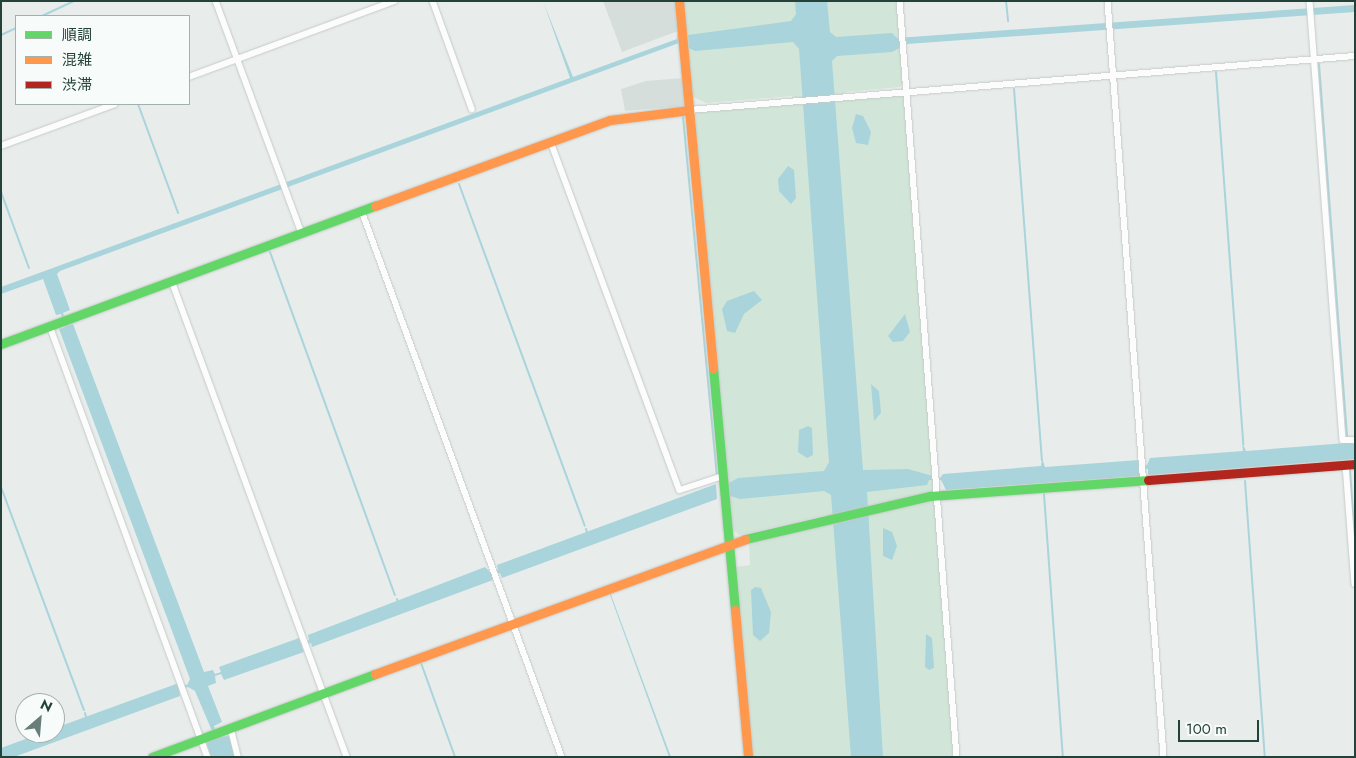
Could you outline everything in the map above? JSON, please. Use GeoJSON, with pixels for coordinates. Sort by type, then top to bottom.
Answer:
{"type":"FeatureCollection","features":[{"type":"Feature","properties":{"kind":"street"},"geometry":{"type":"LineString","coordinates":[[216,1],[302,233]]}},
{"type":"Feature","properties":{"kind":"street"},"geometry":{"type":"LineString","coordinates":[[190,77],[394,1]]}},
{"type":"Feature","properties":{"kind":"street"},"geometry":{"type":"LineString","coordinates":[[433,1],[472,109]]}},
{"type":"Feature","properties":{"kind":"street"},"geometry":{"type":"LineString","coordinates":[[680,1],[748,757]]}},
{"type":"Feature","properties":{"kind":"street"},"geometry":{"type":"LineString","coordinates":[[900,1],[957,757]]}},
{"type":"Feature","properties":{"kind":"street"},"geometry":{"type":"LineString","coordinates":[[1108,1],[1164,757]]}},
{"type":"Feature","properties":{"kind":"street"},"geometry":{"type":"LineString","coordinates":[[1310,3],[1350,440]]}},
{"type":"Feature","properties":{"kind":"street"},"geometry":{"type":"LineString","coordinates":[[1,344],[626,116],[906,90],[1355,56]]}},
{"type":"Feature","properties":{"kind":"street"},"geometry":{"type":"LineString","coordinates":[[1,146],[112,105]]}},
{"type":"Feature","properties":{"kind":"street"},"geometry":{"type":"LineString","coordinates":[[551,142],[680,490],[723,476]]}},
{"type":"Feature","properties":{"kind":"street"},"geometry":{"type":"LineString","coordinates":[[362,211],[562,757]]}},
{"type":"Feature","properties":{"kind":"street"},"geometry":{"type":"LineString","coordinates":[[172,281],[347,757]]}},
{"type":"Feature","properties":{"kind":"street"},"geometry":{"type":"LineString","coordinates":[[50,326],[208,757]]}},
{"type":"Feature","properties":{"kind":"street"},"geometry":{"type":"LineString","coordinates":[[152,757],[729,543],[938,495],[1350,465],[1355,584]]}},
{"type":"Feature","properties":{"kind":"street"},"geometry":{"type":"LineString","coordinates":[[231,728],[238,757]]}},
{"type":"Feature","properties":{"kind":"shaded area"},"geometry":{"type":"Polygon","coordinates":[[[603,1],[676,1],[678,31],[622,52],[603,1]]]}},
{"type":"Feature","properties":{"kind":"shaded area"},"geometry":{"type":"Polygon","coordinates":[[[683,78],[685,106],[625,111],[621,89],[646,81],[683,78]]]}},
{"type":"Feature","properties":{"kind":"green space"},"geometry":{"type":"Polygon","coordinates":[[[682,1],[898,1],[904,82],[900,87],[845,92],[845,99],[900,94],[906,99],[934,489],[931,493],[936,502],[955,757],[751,757],[734,567],[750,565],[749,543],[827,525],[826,515],[739,535],[731,528],[694,116],[699,112],[793,104],[792,96],[706,103],[691,96],[682,1]]]}},
{"type":"Feature","properties":{"kind":"water"},"geometry":{"type":"Polygon","coordinates":[[[543,1],[573,77],[677,39],[677,31],[679,43],[60,271],[57,274],[70,310],[63,313],[67,325],[73,324],[204,672],[213,670],[215,674],[221,672],[219,667],[299,638],[301,643],[309,640],[308,635],[485,567],[491,573],[498,570],[497,565],[716,484],[717,499],[502,578],[500,573],[492,576],[493,580],[312,647],[311,643],[302,646],[304,652],[224,680],[221,674],[215,676],[216,683],[208,686],[222,722],[214,726],[218,737],[229,736],[236,757],[211,757],[206,742],[215,738],[195,691],[188,687],[179,690],[180,696],[65,738],[65,724],[176,684],[187,685],[190,679],[59,329],[65,327],[61,314],[56,315],[43,279],[1,294],[1,287],[570,78],[543,1]]]}},
{"type":"Feature","properties":{"kind":"water"},"geometry":{"type":"Polygon","coordinates":[[[795,1],[827,1],[830,32],[836,37],[892,33],[897,38],[1355,5],[1355,12],[907,44],[892,52],[837,56],[832,61],[863,470],[908,469],[940,478],[943,474],[1041,466],[1042,458],[1045,467],[1139,460],[1140,466],[1147,465],[1150,458],[1243,451],[1242,442],[1246,451],[1346,443],[1346,438],[1348,443],[1355,443],[1355,459],[1148,475],[1148,469],[1140,469],[1140,476],[946,490],[941,480],[929,480],[927,485],[867,492],[883,757],[851,757],[831,495],[824,491],[740,499],[730,496],[729,483],[738,478],[824,471],[829,462],[799,49],[793,42],[695,51],[689,48],[688,35],[791,21],[796,14],[795,1]]]}},
{"type":"Feature","properties":{"kind":"water"},"geometry":{"type":"Polygon","coordinates":[[[856,114],[863,116],[871,132],[868,145],[856,143],[852,128],[856,114]]]}},
{"type":"Feature","properties":{"kind":"water"},"geometry":{"type":"Polygon","coordinates":[[[788,166],[794,170],[796,198],[791,204],[779,191],[778,179],[788,166]]]}},
{"type":"Feature","properties":{"kind":"water"},"geometry":{"type":"Polygon","coordinates":[[[754,291],[762,300],[744,314],[735,333],[727,331],[722,309],[727,301],[754,291]]]}},
{"type":"Feature","properties":{"kind":"water"},"geometry":{"type":"Polygon","coordinates":[[[905,314],[910,332],[903,341],[893,342],[888,336],[905,314]]]}},
{"type":"Feature","properties":{"kind":"water"},"geometry":{"type":"Polygon","coordinates":[[[871,384],[879,391],[881,413],[874,421],[871,384]]]}},
{"type":"Feature","properties":{"kind":"water"},"geometry":{"type":"Polygon","coordinates":[[[808,426],[812,428],[813,455],[807,458],[798,452],[799,430],[808,426]]]}},
{"type":"Feature","properties":{"kind":"water"},"geometry":{"type":"Polygon","coordinates":[[[883,528],[892,532],[897,546],[892,560],[883,556],[883,528]]]}},
{"type":"Feature","properties":{"kind":"water"},"geometry":{"type":"Polygon","coordinates":[[[755,587],[761,588],[771,612],[769,633],[760,641],[753,635],[751,590],[755,587]]]}},
{"type":"Feature","properties":{"kind":"water"},"geometry":{"type":"Polygon","coordinates":[[[610,592],[671,757],[669,757],[610,592]]]}},
{"type":"Feature","properties":{"kind":"water"},"geometry":{"type":"Polygon","coordinates":[[[926,634],[932,638],[934,668],[929,670],[925,667],[926,634]]]}},
{"type":"Feature","properties":{"kind":"water"},"geometry":{"type":"Polygon","coordinates":[[[15,743],[52,743],[14,757],[1,757],[1,748],[15,743]]]}},
{"type":"Feature","properties":{"kind":"waterway"},"geometry":{"type":"LineString","coordinates":[[44,15],[74,1]]}},
{"type":"Feature","properties":{"kind":"waterway"},"geometry":{"type":"LineString","coordinates":[[1006,1],[1008,21]]}},
{"type":"Feature","properties":{"kind":"waterway"},"geometry":{"type":"LineString","coordinates":[[1,35],[15,28]]}},
{"type":"Feature","properties":{"kind":"waterway"},"geometry":{"type":"LineString","coordinates":[[1319,64],[1347,438]]}},
{"type":"Feature","properties":{"kind":"waterway"},"geometry":{"type":"LineString","coordinates":[[1216,72],[1243,444]]}},
{"type":"Feature","properties":{"kind":"waterway"},"geometry":{"type":"LineString","coordinates":[[1014,89],[1042,460]]}},
{"type":"Feature","properties":{"kind":"waterway"},"geometry":{"type":"LineString","coordinates":[[138,105],[178,213]]}},
{"type":"Feature","properties":{"kind":"waterway"},"geometry":{"type":"LineString","coordinates":[[683,117],[717,475]]}},
{"type":"Feature","properties":{"kind":"waterway"},"geometry":{"type":"LineString","coordinates":[[459,184],[585,526]]}},
{"type":"Feature","properties":{"kind":"waterway"},"geometry":{"type":"LineString","coordinates":[[1,192],[29,268]]}},
{"type":"Feature","properties":{"kind":"waterway"},"geometry":{"type":"LineString","coordinates":[[270,252],[395,595]]}},
{"type":"Feature","properties":{"kind":"waterway"},"geometry":{"type":"LineString","coordinates":[[1350,470],[1355,541]]}},
{"type":"Feature","properties":{"kind":"waterway"},"geometry":{"type":"LineString","coordinates":[[1245,481],[1265,757]]}},
{"type":"Feature","properties":{"kind":"waterway"},"geometry":{"type":"LineString","coordinates":[[1,487],[84,710]]}},
{"type":"Feature","properties":{"kind":"waterway"},"geometry":{"type":"LineString","coordinates":[[1044,494],[1063,757]]}},
{"type":"Feature","properties":{"kind":"waterway"},"geometry":{"type":"LineString","coordinates":[[421,663],[455,757]]}},
{"type":"Feature","properties":{"kind":"waterway"},"geometry":{"type":"LineString","coordinates":[[85,713],[86,717]]}},
{"type":"Feature","properties":{"kind":"traffic: fast"},"geometry":{"type":"LineString","coordinates":[[1,344],[375,206]]}},
{"type":"Feature","properties":{"kind":"traffic: fast"},"geometry":{"type":"LineString","coordinates":[[713,368],[735,610]]}},
{"type":"Feature","properties":{"kind":"traffic: fast"},"geometry":{"type":"LineString","coordinates":[[745,539],[930,496],[1148,480]]}},
{"type":"Feature","properties":{"kind":"traffic: fast"},"geometry":{"type":"LineString","coordinates":[[152,757],[375,674]]}},
{"type":"Feature","properties":{"kind":"traffic: slow"},"geometry":{"type":"LineString","coordinates":[[679,1],[713,368]]}},
{"type":"Feature","properties":{"kind":"traffic: slow"},"geometry":{"type":"LineString","coordinates":[[375,206],[610,120],[689,110]]}},
{"type":"Feature","properties":{"kind":"traffic: slow"},"geometry":{"type":"LineString","coordinates":[[375,674],[745,539]]}},
{"type":"Feature","properties":{"kind":"traffic: slow"},"geometry":{"type":"LineString","coordinates":[[735,610],[748,757]]}},
{"type":"Feature","properties":{"kind":"traffic: jam"},"geometry":{"type":"LineString","coordinates":[[1148,480],[1355,464]]}}]}
